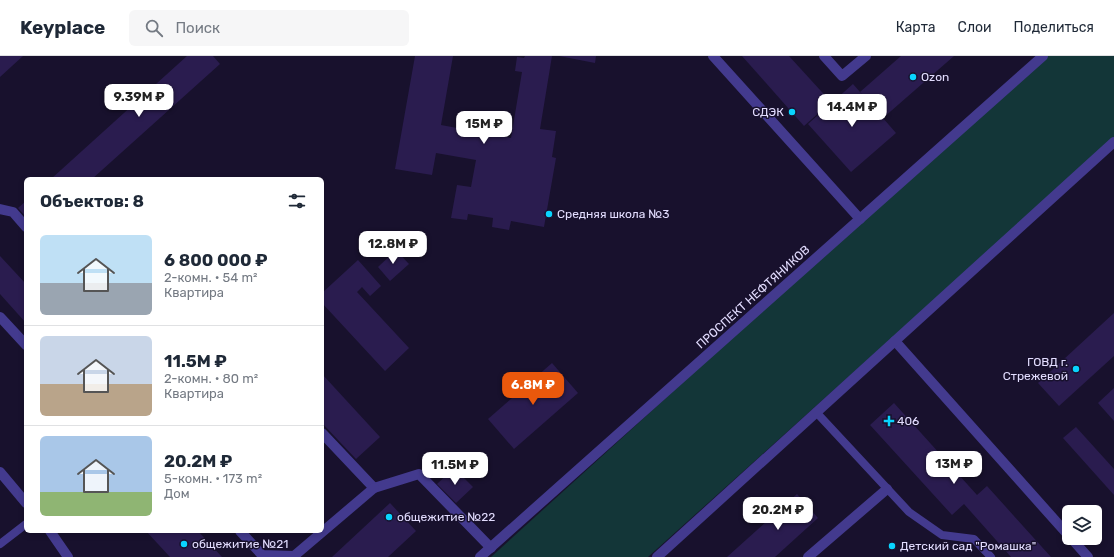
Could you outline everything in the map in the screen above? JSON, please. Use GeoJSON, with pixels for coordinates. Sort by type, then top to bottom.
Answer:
{"type":"FeatureCollection","features":[{"type":"Feature","properties":{"kind":"street"},"geometry":{"type":"LineString","coordinates":[[712,56],[860,219]]}},
{"type":"Feature","properties":{"kind":"street"},"geometry":{"type":"LineString","coordinates":[[824,56],[842,76],[866,56]]}},
{"type":"Feature","properties":{"kind":"street","name":"ПРОСПЕКТ НЕФТЯНИКОВ"},"geometry":{"type":"LineString","coordinates":[[480,557],[1043,56]]}},
{"type":"Feature","properties":{"kind":"street"},"geometry":{"type":"LineString","coordinates":[[657,557],[1114,142]]}},
{"type":"Feature","properties":{"kind":"street"},"geometry":{"type":"LineString","coordinates":[[0,209],[13,212],[24,225]]}},
{"type":"Feature","properties":{"kind":"street"},"geometry":{"type":"LineString","coordinates":[[0,317],[24,343]]}},
{"type":"Feature","properties":{"kind":"street"},"geometry":{"type":"LineString","coordinates":[[895,341],[1062,528]]}},
{"type":"Feature","properties":{"kind":"street"},"geometry":{"type":"LineString","coordinates":[[324,434],[374,488]]}},
{"type":"Feature","properties":{"kind":"street"},"geometry":{"type":"LineString","coordinates":[[1,474],[24,501]]}},
{"type":"Feature","properties":{"kind":"street"},"geometry":{"type":"LineString","coordinates":[[324,530],[374,488],[419,474],[491,548]]}},
{"type":"Feature","properties":{"kind":"street"},"geometry":{"type":"LineString","coordinates":[[808,557],[887,488]]}},
{"type":"Feature","properties":{"kind":"street"},"geometry":{"type":"LineString","coordinates":[[51,533],[65,556]]}},
{"type":"Feature","properties":{"kind":"street"},"geometry":{"type":"LineString","coordinates":[[242,533],[262,555],[294,556],[321,533]]}},
{"type":"Feature","properties":{"kind":"street"},"geometry":{"type":"LineString","coordinates":[[1077,545],[1088,557]]}},
{"type":"Feature","properties":{"kind":"lane"},"geometry":{"type":"LineString","coordinates":[[816,412],[909,512],[942,535],[974,539],[991,557]]}},
{"type":"Feature","properties":{"kind":"lane"},"geometry":{"type":"LineString","coordinates":[[0,544],[24,526]]}},
{"type":"Feature","properties":{"kind":"green space"},"geometry":{"type":"Polygon","coordinates":[[[1042,56],[1114,56],[1114,138],[648,557],[491,557],[1042,56]]]}},
{"type":"Feature","properties":{"kind":"building"},"geometry":{"type":"Polygon","coordinates":[[[0,56],[23,56],[0,77],[0,56]]]}},
{"type":"Feature","properties":{"kind":"building"},"geometry":{"type":"Polygon","coordinates":[[[187,56],[213,56],[220,64],[94,177],[53,177],[187,56]]]}},
{"type":"Feature","properties":{"kind":"building"},"geometry":{"type":"Polygon","coordinates":[[[415,56],[453,56],[441,125],[511,138],[522,72],[515,71],[517,57],[552,56],[540,129],[556,131],[552,157],[556,158],[544,227],[511,221],[509,230],[492,227],[493,218],[468,214],[467,220],[451,218],[457,185],[471,187],[476,160],[436,153],[432,175],[395,169],[415,56]]]}},
{"type":"Feature","properties":{"kind":"building"},"geometry":{"type":"Polygon","coordinates":[[[559,56],[596,56],[595,63],[559,56]]]}},
{"type":"Feature","properties":{"kind":"building"},"geometry":{"type":"Polygon","coordinates":[[[742,56],[789,56],[831,102],[804,126],[742,56]]]}},
{"type":"Feature","properties":{"kind":"building"},"geometry":{"type":"Polygon","coordinates":[[[901,56],[954,56],[883,118],[860,92],[901,56]]]}},
{"type":"Feature","properties":{"kind":"building"},"geometry":{"type":"Polygon","coordinates":[[[853,84],[896,133],[851,172],[808,124],[853,84]]]}},
{"type":"Feature","properties":{"kind":"building"},"geometry":{"type":"Polygon","coordinates":[[[24,203],[24,215],[18,208],[24,203]]]}},
{"type":"Feature","properties":{"kind":"building"},"geometry":{"type":"Polygon","coordinates":[[[396,250],[409,264],[390,281],[378,267],[396,250]]]}},
{"type":"Feature","properties":{"kind":"building"},"geometry":{"type":"Polygon","coordinates":[[[0,256],[24,282],[24,321],[0,294],[0,256]]]}},
{"type":"Feature","properties":{"kind":"building"},"geometry":{"type":"Polygon","coordinates":[[[358,260],[381,286],[370,296],[362,287],[357,292],[409,348],[385,371],[324,305],[324,291],[358,260]]]}},
{"type":"Feature","properties":{"kind":"building","name":"ГОВД г. Стрежевой"},"geometry":{"type":"Polygon","coordinates":[[[1114,313],[1114,356],[1059,406],[1038,383],[1114,313]]]}},
{"type":"Feature","properties":{"kind":"building"},"geometry":{"type":"Polygon","coordinates":[[[552,363],[578,393],[514,449],[488,419],[552,363]]]}},
{"type":"Feature","properties":{"kind":"building"},"geometry":{"type":"Polygon","coordinates":[[[324,376],[380,437],[356,459],[324,425],[324,376]]]}},
{"type":"Feature","properties":{"kind":"building"},"geometry":{"type":"Polygon","coordinates":[[[1114,388],[1114,421],[1098,403],[1114,388]]]}},
{"type":"Feature","properties":{"kind":"building"},"geometry":{"type":"Polygon","coordinates":[[[894,403],[977,495],[987,486],[1051,557],[1011,557],[964,504],[952,515],[870,425],[894,403]]]}},
{"type":"Feature","properties":{"kind":"building"},"geometry":{"type":"Polygon","coordinates":[[[1076,427],[1114,469],[1114,495],[1063,438],[1076,427]]]}},
{"type":"Feature","properties":{"kind":"building"},"geometry":{"type":"Polygon","coordinates":[[[454,468],[473,487],[456,503],[437,484],[454,468]]]}},
{"type":"Feature","properties":{"kind":"building"},"geometry":{"type":"Polygon","coordinates":[[[797,494],[818,518],[775,557],[727,557],[797,494]]]}},
{"type":"Feature","properties":{"kind":"building","name":"общежитие №22"},"geometry":{"type":"Polygon","coordinates":[[[390,503],[416,531],[388,557],[332,557],[390,503]]]}},
{"type":"Feature","properties":{"kind":"building","name":"общежитие №21"},"geometry":{"type":"Polygon","coordinates":[[[148,533],[200,533],[222,557],[170,557],[148,533]]]}},
{"type":"Feature","properties":{"kind":"place","name":"Ozon"},"geometry":{"type":"Point","coordinates":[913,77]}},
{"type":"Feature","properties":{"kind":"place","name":"СДЭК"},"geometry":{"type":"Point","coordinates":[792,112]}},
{"type":"Feature","properties":{"kind":"place","name":"Средняя школа №3"},"geometry":{"type":"Point","coordinates":[549,214]}},
{"type":"Feature","properties":{"kind":"place","name":"ГОВД г. Стрежевой"},"geometry":{"type":"Point","coordinates":[1076,369]}},
{"type":"Feature","properties":{"kind":"place","name":"406"},"geometry":{"type":"Point","coordinates":[889,421]}},
{"type":"Feature","properties":{"kind":"place","name":"общежитие №22"},"geometry":{"type":"Point","coordinates":[389,517]}},
{"type":"Feature","properties":{"kind":"place","name":"общежитие №21"},"geometry":{"type":"Point","coordinates":[184,544]}},
{"type":"Feature","properties":{"kind":"place","name":"Детский сад \"Ромашка\""},"geometry":{"type":"Point","coordinates":[892,546]}}]}
